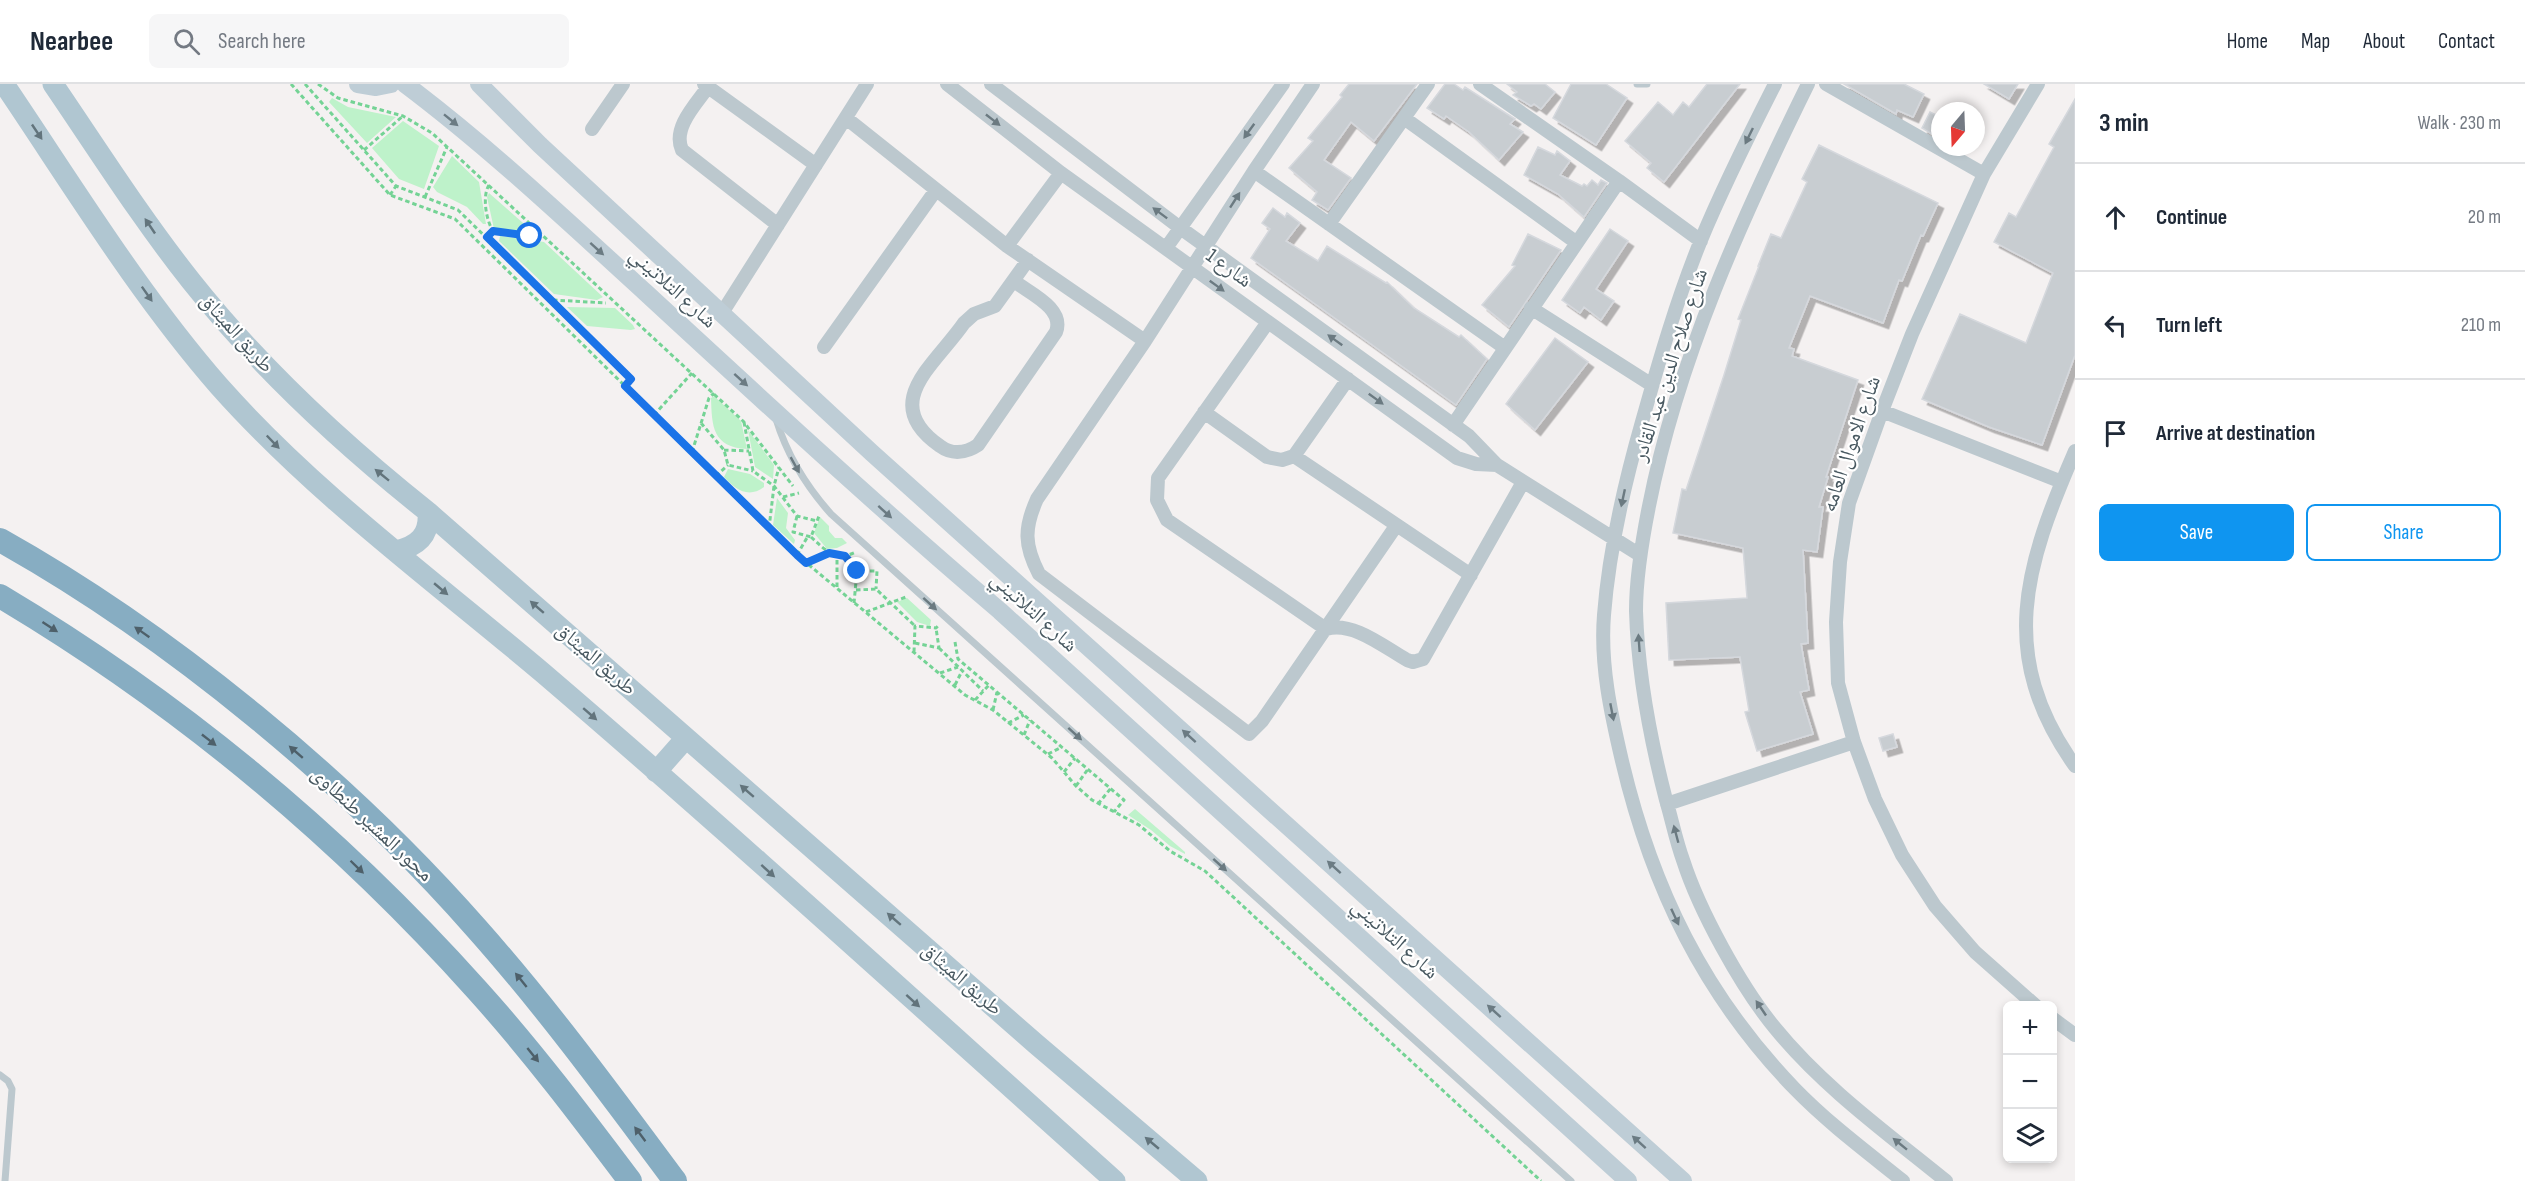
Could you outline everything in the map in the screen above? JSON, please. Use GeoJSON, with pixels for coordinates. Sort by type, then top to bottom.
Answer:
{"type":"FeatureCollection","features":[{"type":"Feature","properties":{"kind":"highway","name":"محور المشير طنطاوى"},"geometry":{"type":"LineString","coordinates":[[0,540],[111,610],[204,678],[276,735],[379,827],[428,876],[515,972],[554,1019],[675,1181]]}},
{"type":"Feature","properties":{"kind":"highway","name":"محور المشير طنطاوى"},"geometry":{"type":"LineString","coordinates":[[0,596],[83,648],[181,718],[241,765],[340,850],[395,903],[477,990],[561,1090],[630,1181]]}},
{"type":"Feature","properties":{"kind":"main road"},"geometry":{"type":"LineString","coordinates":[[4,84],[156,306],[211,376],[293,463],[656,772],[1115,1181]]}},
{"type":"Feature","properties":{"kind":"main road","name":"طريق الميثاق"},"geometry":{"type":"LineString","coordinates":[[53,84],[162,243],[223,320],[289,391],[324,424],[428,512],[1036,1044],[1197,1181]]}},
{"type":"Feature","properties":{"kind":"main road"},"geometry":{"type":"LineString","coordinates":[[358,84],[376,87],[392,84]]}},
{"type":"Feature","properties":{"kind":"main road","name":"شارع التلاتيني"},"geometry":{"type":"LineString","coordinates":[[405,84],[456,124],[535,192],[909,534],[1009,619],[1628,1181]]}},
{"type":"Feature","properties":{"kind":"main road","name":"شارع التلاتيني"},"geometry":{"type":"LineString","coordinates":[[479,84],[540,145],[880,460],[1683,1181]]}},
{"type":"Feature","properties":{"kind":"main road"},"geometry":{"type":"LineString","coordinates":[[396,551],[416,545],[423,538],[427,530],[428,512]]}},
{"type":"Feature","properties":{"kind":"main road"},"geometry":{"type":"LineString","coordinates":[[656,772],[686,738]]}},
{"type":"Feature","properties":{"kind":"street"},"geometry":{"type":"LineString","coordinates":[[592,129],[623,84]]}},
{"type":"Feature","properties":{"kind":"street"},"geometry":{"type":"LineString","coordinates":[[722,313],[867,84]]}},
{"type":"Feature","properties":{"kind":"street","name":"شارع 1"},"geometry":{"type":"LineString","coordinates":[[947,84],[1061,173],[1456,458],[1476,464],[1497,465]]}},
{"type":"Feature","properties":{"kind":"street","name":"شارع 1"},"geometry":{"type":"LineString","coordinates":[[991,84],[1179,227],[1453,425],[1476,443],[1497,465],[1640,555]]}},
{"type":"Feature","properties":{"kind":"street"},"geometry":{"type":"LineString","coordinates":[[1166,248],[1283,84]]}},
{"type":"Feature","properties":{"kind":"street"},"geometry":{"type":"LineString","coordinates":[[1313,84],[1145,341],[1037,499],[1029,517],[1026,537],[1030,556],[1039,574],[1249,734],[1262,721],[1396,526]]}},
{"type":"Feature","properties":{"kind":"street"},"geometry":{"type":"LineString","coordinates":[[1329,224],[1428,84]]}},
{"type":"Feature","properties":{"kind":"street"},"geometry":{"type":"LineString","coordinates":[[1480,84],[1701,241]]}},
{"type":"Feature","properties":{"kind":"street","name":"شارع صلاح الدين عبد القادر"},"geometry":{"type":"LineString","coordinates":[[1775,84],[1701,241],[1652,386],[1631,461],[1614,539],[1603,617],[1606,686],[1634,812],[1655,873],[1682,933],[1715,989],[1753,1041],[1796,1090],[1844,1134],[1903,1181]]}},
{"type":"Feature","properties":{"kind":"street","name":"شارع صلاح الدين عبد القادر"},"geometry":{"type":"LineString","coordinates":[[1808,84],[1763,175],[1701,328],[1678,392],[1657,466],[1640,555],[1636,610],[1641,680],[1650,738],[1683,862],[1736,971],[1775,1028],[1862,1113],[1946,1181]]}},
{"type":"Feature","properties":{"kind":"street"},"geometry":{"type":"LineString","coordinates":[[1826,84],[1984,174]]}},
{"type":"Feature","properties":{"kind":"street","name":"شارع الاموال العامه"},"geometry":{"type":"LineString","coordinates":[[2031,1001],[1975,952],[1935,906],[1902,855],[1875,799],[1854,742],[1838,683],[1836,622],[1840,562],[1849,503],[1882,411],[1917,324],[1984,174],[2038,84]]}},
{"type":"Feature","properties":{"kind":"street"},"geometry":{"type":"LineString","coordinates":[[778,225],[682,150],[678,136],[680,129],[706,85],[816,165]]}},
{"type":"Feature","properties":{"kind":"street"},"geometry":{"type":"LineString","coordinates":[[846,117],[1007,246],[1145,341]]}},
{"type":"Feature","properties":{"kind":"street"},"geometry":{"type":"LineString","coordinates":[[1404,118],[1577,243]]}},
{"type":"Feature","properties":{"kind":"street"},"geometry":{"type":"LineString","coordinates":[[1254,171],[1504,348]]}},
{"type":"Feature","properties":{"kind":"street"},"geometry":{"type":"LineString","coordinates":[[1007,246],[1061,173]]}},
{"type":"Feature","properties":{"kind":"street"},"geometry":{"type":"LineString","coordinates":[[1453,425],[1619,181]]}},
{"type":"Feature","properties":{"kind":"street"},"geometry":{"type":"LineString","coordinates":[[824,347],[936,190]]}},
{"type":"Feature","properties":{"kind":"street"},"geometry":{"type":"LineString","coordinates":[[1014,281],[1054,312],[1058,322],[1056,332],[978,445],[958,453],[944,450],[916,425],[911,409],[914,391],[964,322],[974,314],[995,306],[1028,260]]}},
{"type":"Feature","properties":{"kind":"street"},"geometry":{"type":"LineString","coordinates":[[1531,308],[1652,386]]}},
{"type":"Feature","properties":{"kind":"street"},"geometry":{"type":"LineString","coordinates":[[1268,322],[1158,478],[1157,500],[1167,520],[1326,628],[1335,626],[1357,632],[1407,660],[1418,661],[1426,655],[1523,482]]}},
{"type":"Feature","properties":{"kind":"street"},"geometry":{"type":"LineString","coordinates":[[1204,412],[1267,457],[1282,460],[1294,456],[1348,379]]}},
{"type":"Feature","properties":{"kind":"street"},"geometry":{"type":"LineString","coordinates":[[1882,411],[2062,482]]}},
{"type":"Feature","properties":{"kind":"street"},"geometry":{"type":"LineString","coordinates":[[2075,451],[2030,573],[2025,609],[2026,645],[2032,680],[2044,714],[2075,766]]}},
{"type":"Feature","properties":{"kind":"street"},"geometry":{"type":"LineString","coordinates":[[1294,456],[1471,575]]}},
{"type":"Feature","properties":{"kind":"street"},"geometry":{"type":"LineString","coordinates":[[1668,804],[1854,742]]}},
{"type":"Feature","properties":{"kind":"street"},"geometry":{"type":"LineString","coordinates":[[2057,1022],[2075,1035]]}},
{"type":"Feature","properties":{"kind":"lane"},"geometry":{"type":"LineString","coordinates":[[1638,84],[1647,84]]}},
{"type":"Feature","properties":{"kind":"lane"},"geometry":{"type":"LineString","coordinates":[[774,410],[786,448],[806,483],[831,514],[1571,1181]]}},
{"type":"Feature","properties":{"kind":"lane"},"geometry":{"type":"LineString","coordinates":[[0,1075],[8,1081],[12,1089],[5,1181]]}},
{"type":"Feature","properties":{"kind":"path"},"geometry":{"type":"LineString","coordinates":[[291,84],[390,195],[455,219],[806,563],[939,674],[993,710],[1048,754],[1076,786],[1098,804],[1139,825],[1170,851],[1205,871],[1541,1181]]}},
{"type":"Feature","properties":{"kind":"path"},"geometry":{"type":"LineString","coordinates":[[305,84],[396,186],[458,210],[487,237],[631,379],[625,386]]}},
{"type":"Feature","properties":{"kind":"path"},"geometry":{"type":"LineString","coordinates":[[318,84],[329,93],[348,102],[415,119],[743,421],[804,498]]}},
{"type":"Feature","properties":{"kind":"path"},"geometry":{"type":"LineString","coordinates":[[364,150],[403,116]]}},
{"type":"Feature","properties":{"kind":"path"},"geometry":{"type":"LineString","coordinates":[[425,196],[447,147]]}},
{"type":"Feature","properties":{"kind":"path"},"geometry":{"type":"LineString","coordinates":[[489,185],[485,196],[493,231]]}},
{"type":"Feature","properties":{"kind":"path"},"geometry":{"type":"LineString","coordinates":[[390,195],[396,186]]}},
{"type":"Feature","properties":{"kind":"path"},"geometry":{"type":"LineString","coordinates":[[455,219],[458,210]]}},
{"type":"Feature","properties":{"kind":"path"},"geometry":{"type":"LineString","coordinates":[[493,231],[534,236]]}},
{"type":"Feature","properties":{"kind":"path"},"geometry":{"type":"LineString","coordinates":[[487,237],[493,231]]}},
{"type":"Feature","properties":{"kind":"path"},"geometry":{"type":"LineString","coordinates":[[551,300],[606,303]]}},
{"type":"Feature","properties":{"kind":"path"},"geometry":{"type":"LineString","coordinates":[[654,415],[692,373]]}},
{"type":"Feature","properties":{"kind":"path"},"geometry":{"type":"LineString","coordinates":[[692,452],[709,398],[714,393]]}},
{"type":"Feature","properties":{"kind":"path"},"geometry":{"type":"LineString","coordinates":[[743,421],[753,471]]}},
{"type":"Feature","properties":{"kind":"path"},"geometry":{"type":"LineString","coordinates":[[701,423],[724,450],[728,465]]}},
{"type":"Feature","properties":{"kind":"path"},"geometry":{"type":"LineString","coordinates":[[724,450],[749,451]]}},
{"type":"Feature","properties":{"kind":"path"},"geometry":{"type":"LineString","coordinates":[[716,476],[728,465]]}},
{"type":"Feature","properties":{"kind":"path"},"geometry":{"type":"LineString","coordinates":[[728,465],[753,471],[774,486],[797,516],[817,521]]}},
{"type":"Feature","properties":{"kind":"path"},"geometry":{"type":"LineString","coordinates":[[769,528],[774,486],[779,467]]}},
{"type":"Feature","properties":{"kind":"path"},"geometry":{"type":"LineString","coordinates":[[783,497],[799,493]]}},
{"type":"Feature","properties":{"kind":"path"},"geometry":{"type":"LineString","coordinates":[[797,555],[817,521],[819,514],[814,509]]}},
{"type":"Feature","properties":{"kind":"path"},"geometry":{"type":"LineString","coordinates":[[797,516],[793,532],[809,536],[829,553],[845,556],[858,551],[864,544]]}},
{"type":"Feature","properties":{"kind":"path"},"geometry":{"type":"LineString","coordinates":[[858,551],[865,557]]}},
{"type":"Feature","properties":{"kind":"path"},"geometry":{"type":"LineString","coordinates":[[806,563],[829,553]]}},
{"type":"Feature","properties":{"kind":"path"},"geometry":{"type":"LineString","coordinates":[[837,556],[837,588]]}},
{"type":"Feature","properties":{"kind":"path"},"geometry":{"type":"LineString","coordinates":[[845,556],[857,571],[854,603]]}},
{"type":"Feature","properties":{"kind":"path"},"geometry":{"type":"LineString","coordinates":[[872,563],[886,576]]}},
{"type":"Feature","properties":{"kind":"path"},"geometry":{"type":"LineString","coordinates":[[857,571],[877,571],[876,589]]}},
{"type":"Feature","properties":{"kind":"path"},"geometry":{"type":"LineString","coordinates":[[856,590],[876,589],[915,626],[937,627]]}},
{"type":"Feature","properties":{"kind":"path"},"geometry":{"type":"LineString","coordinates":[[866,612],[907,596],[900,590]]}},
{"type":"Feature","properties":{"kind":"path"},"geometry":{"type":"LineString","coordinates":[[931,618],[937,627],[947,633]]}},
{"type":"Feature","properties":{"kind":"path"},"geometry":{"type":"LineString","coordinates":[[914,652],[915,626]]}},
{"type":"Feature","properties":{"kind":"path"},"geometry":{"type":"LineString","coordinates":[[937,627],[939,648]]}},
{"type":"Feature","properties":{"kind":"path"},"geometry":{"type":"LineString","coordinates":[[955,640],[957,658],[1124,800],[1114,812]]}},
{"type":"Feature","properties":{"kind":"path"},"geometry":{"type":"LineString","coordinates":[[915,643],[939,648],[983,691]]}},
{"type":"Feature","properties":{"kind":"path"},"geometry":{"type":"LineString","coordinates":[[939,674],[958,667]]}},
{"type":"Feature","properties":{"kind":"path"},"geometry":{"type":"LineString","coordinates":[[955,686],[962,671]]}},
{"type":"Feature","properties":{"kind":"path"},"geometry":{"type":"LineString","coordinates":[[975,700],[989,685]]}},
{"type":"Feature","properties":{"kind":"path"},"geometry":{"type":"LineString","coordinates":[[993,710],[997,692]]}},
{"type":"Feature","properties":{"kind":"path"},"geometry":{"type":"LineString","coordinates":[[1008,723],[1024,715]]}},
{"type":"Feature","properties":{"kind":"path"},"geometry":{"type":"LineString","coordinates":[[1024,736],[1030,720]]}},
{"type":"Feature","properties":{"kind":"path"},"geometry":{"type":"LineString","coordinates":[[1048,754],[1062,747]]}},
{"type":"Feature","properties":{"kind":"path"},"geometry":{"type":"LineString","coordinates":[[1064,772],[1075,758]]}},
{"type":"Feature","properties":{"kind":"path"},"geometry":{"type":"LineString","coordinates":[[1076,786],[1088,769]]}},
{"type":"Feature","properties":{"kind":"path"},"geometry":{"type":"LineString","coordinates":[[1098,804],[1111,788]]}},
{"type":"Feature","properties":{"kind":"green space"},"geometry":{"type":"Polygon","coordinates":[[[332,98],[348,107],[396,117],[367,143],[329,102],[332,98]]]}},
{"type":"Feature","properties":{"kind":"green space"},"geometry":{"type":"Polygon","coordinates":[[[403,121],[439,146],[424,189],[399,179],[372,148],[403,121]]]}},
{"type":"Feature","properties":{"kind":"green space"},"geometry":{"type":"Polygon","coordinates":[[[452,156],[479,182],[486,224],[483,224],[467,207],[437,192],[433,187],[452,156]]]}},
{"type":"Feature","properties":{"kind":"green space"},"geometry":{"type":"Polygon","coordinates":[[[489,193],[531,230],[531,233],[494,229],[487,197],[489,193]]]}},
{"type":"Feature","properties":{"kind":"green space"},"geometry":{"type":"Polygon","coordinates":[[[500,236],[544,242],[603,297],[597,300],[554,294],[499,241],[500,236]]]}},
{"type":"Feature","properties":{"kind":"green space"},"geometry":{"type":"Polygon","coordinates":[[[567,307],[615,308],[635,329],[587,326],[567,307]]]}},
{"type":"Feature","properties":{"kind":"green space"},"geometry":{"type":"Polygon","coordinates":[[[714,396],[741,421],[747,449],[727,444],[716,433],[711,408],[711,398],[714,396]]]}},
{"type":"Feature","properties":{"kind":"green space"},"geometry":{"type":"Polygon","coordinates":[[[748,430],[774,465],[773,479],[755,467],[748,430]]]}},
{"type":"Feature","properties":{"kind":"green space"},"geometry":{"type":"Polygon","coordinates":[[[728,469],[750,474],[764,483],[764,487],[753,492],[737,489],[724,477],[728,469]]]}},
{"type":"Feature","properties":{"kind":"green space"},"geometry":{"type":"Polygon","coordinates":[[[777,498],[788,513],[786,528],[795,540],[794,544],[773,525],[777,498]]]}},
{"type":"Feature","properties":{"kind":"green space"},"geometry":{"type":"Polygon","coordinates":[[[820,517],[829,526],[829,531],[835,538],[842,538],[847,543],[837,548],[827,549],[814,533],[820,517]]]}},
{"type":"Feature","properties":{"kind":"green space"},"geometry":{"type":"Polygon","coordinates":[[[907,598],[931,620],[930,626],[917,622],[897,602],[907,598]]]}},
{"type":"Feature","properties":{"kind":"green space"},"geometry":{"type":"Polygon","coordinates":[[[1135,809],[1185,854],[1170,846],[1128,815],[1135,809]]]}},
{"type":"Feature","properties":{"kind":"building"},"geometry":{"type":"Polygon","coordinates":[[[1349,84],[1417,84],[1374,141],[1351,122],[1324,160],[1351,178],[1328,210],[1312,200],[1317,192],[1289,168],[1313,141],[1308,138],[1342,97],[1340,95],[1349,84]]]}},
{"type":"Feature","properties":{"kind":"building"},"geometry":{"type":"Polygon","coordinates":[[[1445,84],[1454,84],[1463,90],[1465,87],[1515,119],[1510,124],[1523,132],[1499,160],[1469,132],[1446,116],[1444,119],[1427,108],[1445,84]]]}},
{"type":"Feature","properties":{"kind":"building"},"geometry":{"type":"Polygon","coordinates":[[[1507,84],[1545,84],[1555,92],[1541,109],[1513,95],[1517,92],[1507,84]]]}},
{"type":"Feature","properties":{"kind":"building"},"geometry":{"type":"Polygon","coordinates":[[[1571,84],[1606,84],[1627,98],[1596,145],[1553,118],[1571,84]]]}},
{"type":"Feature","properties":{"kind":"building"},"geometry":{"type":"Polygon","coordinates":[[[1707,84],[1740,84],[1664,182],[1647,168],[1651,163],[1625,141],[1658,102],[1673,115],[1683,102],[1689,107],[1707,84]]]}},
{"type":"Feature","properties":{"kind":"building"},"geometry":{"type":"Polygon","coordinates":[[[1844,84],[1904,84],[1924,94],[1913,117],[1897,110],[1896,114],[1844,84]]]}},
{"type":"Feature","properties":{"kind":"building"},"geometry":{"type":"Polygon","coordinates":[[[1984,84],[2018,84],[2009,99],[1984,84]]]}},
{"type":"Feature","properties":{"kind":"building"},"geometry":{"type":"Polygon","coordinates":[[[2075,99],[2075,355],[2042,445],[1989,427],[1922,399],[1960,314],[2026,343],[2053,273],[1994,242],[2009,213],[2016,217],[2054,147],[2049,144],[2075,99]]]}},
{"type":"Feature","properties":{"kind":"building"},"geometry":{"type":"Polygon","coordinates":[[[1930,112],[1931,112],[1931,134],[1922,128],[1930,112]]]}},
{"type":"Feature","properties":{"kind":"building"},"geometry":{"type":"Polygon","coordinates":[[[1819,145],[1938,203],[1923,236],[1921,235],[1902,281],[1899,280],[1883,323],[1810,296],[1789,348],[1794,349],[1792,356],[1858,380],[1826,477],[1828,477],[1819,507],[1823,507],[1817,552],[1803,550],[1808,643],[1801,644],[1809,690],[1800,692],[1813,734],[1757,751],[1745,712],[1749,711],[1740,657],[1669,660],[1666,603],[1747,598],[1743,548],[1673,533],[1682,489],[1686,490],[1724,375],[1741,320],[1738,319],[1771,234],[1781,238],[1807,182],[1802,179],[1819,145]]]}},
{"type":"Feature","properties":{"kind":"building"},"geometry":{"type":"Polygon","coordinates":[[[1538,147],[1555,155],[1557,151],[1570,161],[1560,175],[1582,186],[1584,184],[1587,186],[1592,180],[1598,185],[1601,180],[1607,183],[1584,217],[1558,194],[1524,175],[1538,147]]]}},
{"type":"Feature","properties":{"kind":"building"},"geometry":{"type":"Polygon","coordinates":[[[1273,208],[1285,217],[1287,213],[1300,223],[1286,241],[1318,261],[1327,246],[1387,282],[1414,308],[1459,337],[1461,335],[1487,359],[1456,405],[1251,258],[1270,229],[1262,223],[1273,208]]]}},
{"type":"Feature","properties":{"kind":"building"},"geometry":{"type":"Polygon","coordinates":[[[1610,229],[1628,241],[1596,289],[1614,301],[1601,320],[1584,307],[1580,313],[1562,300],[1610,229]]]}},
{"type":"Feature","properties":{"kind":"building"},"geometry":{"type":"Polygon","coordinates":[[[1528,234],[1561,250],[1509,327],[1482,305],[1515,266],[1512,265],[1528,234]]]}},
{"type":"Feature","properties":{"kind":"building"},"geometry":{"type":"Polygon","coordinates":[[[1555,338],[1588,362],[1535,430],[1506,404],[1555,338]]]}},
{"type":"Feature","properties":{"kind":"building"},"geometry":{"type":"Polygon","coordinates":[[[1893,734],[1897,747],[1883,751],[1879,738],[1893,734]]]}},
{"type":"Feature","properties":{"kind":"route"},"geometry":{"type":"LineString","coordinates":[[530,236],[493,231],[487,237],[631,379],[625,386],[797,555],[806,563],[829,553],[845,556],[857,571]]}}]}
